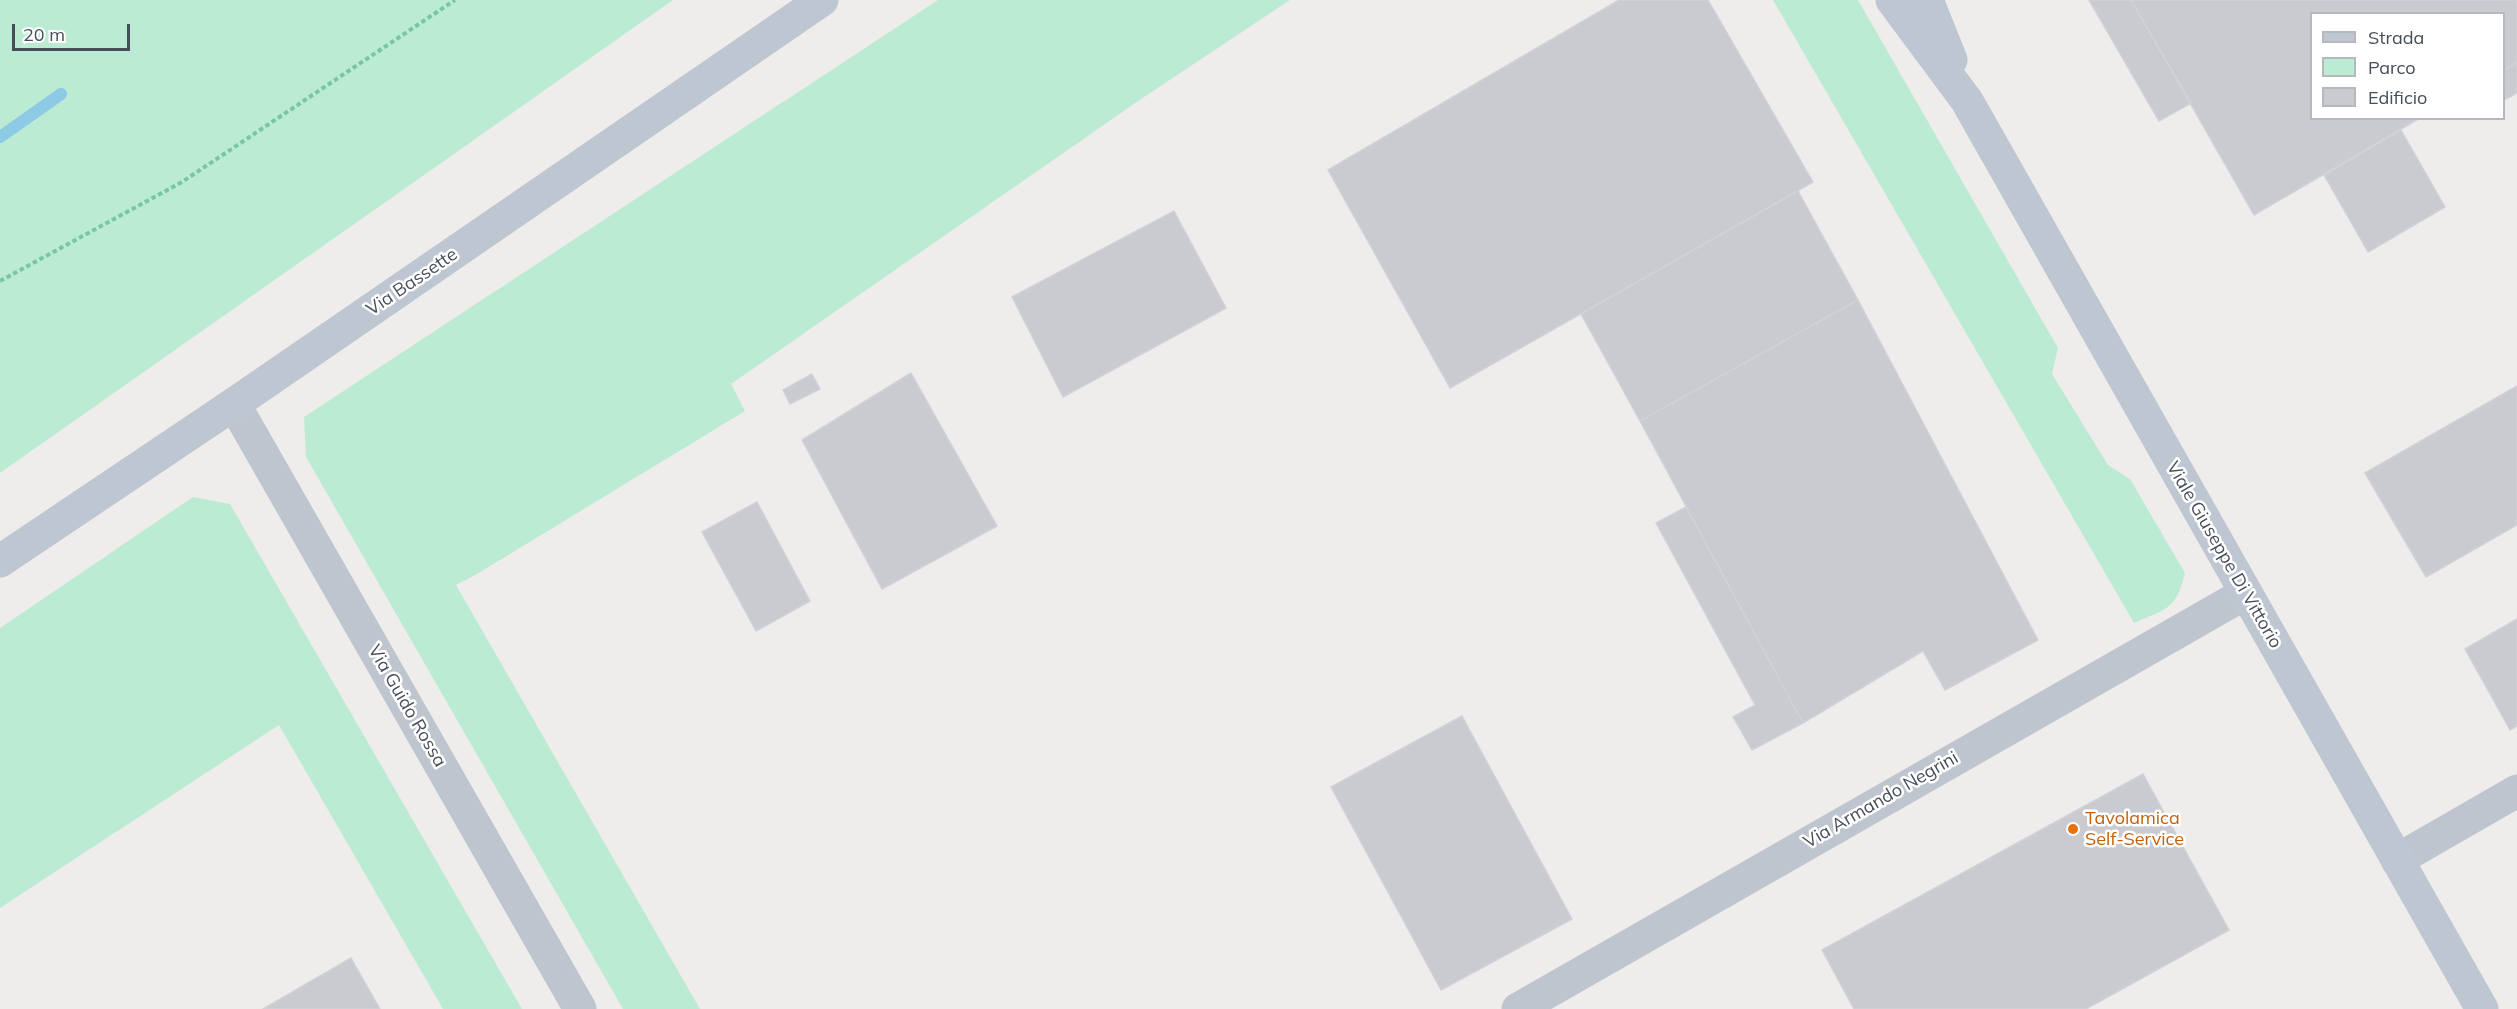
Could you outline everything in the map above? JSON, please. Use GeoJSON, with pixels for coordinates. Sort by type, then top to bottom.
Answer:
{"type":"FeatureCollection","features":[{"type":"Feature","properties":{"kind":"main road","name":"Via Bassette"},"geometry":{"type":"LineString","coordinates":[[0,561],[234,404],[822,0]]}},
{"type":"Feature","properties":{"kind":"main road","name":"Viale Giuseppe Di Vittorio"},"geometry":{"type":"LineString","coordinates":[[1892,0],[1967,101],[2482,1009]]}},
{"type":"Feature","properties":{"kind":"main road","name":"Viale Giuseppe Di Vittorio"},"geometry":{"type":"LineString","coordinates":[[1927,0],[1967,101]]}},
{"type":"Feature","properties":{"kind":"street","name":"Via Guido Rossa"},"geometry":{"type":"LineString","coordinates":[[234,404],[580,1009]]}},
{"type":"Feature","properties":{"kind":"street","name":"Via Armando Negrini"},"geometry":{"type":"LineString","coordinates":[[1518,1009],[2246,593]]}},
{"type":"Feature","properties":{"kind":"street"},"geometry":{"type":"LineString","coordinates":[[2397,860],[2517,791]]}},
{"type":"Feature","properties":{"kind":"path"},"geometry":{"type":"LineString","coordinates":[[0,281],[182,182],[455,0]]}},
{"type":"Feature","properties":{"kind":"green space"},"geometry":{"type":"Polygon","coordinates":[[[0,0],[673,0],[0,473],[0,0]]]}},
{"type":"Feature","properties":{"kind":"green space"},"geometry":{"type":"Polygon","coordinates":[[[938,0],[1290,0],[1141,99],[731,384],[745,411],[456,585],[700,1009],[623,1009],[306,457],[304,417],[938,0]]]}},
{"type":"Feature","properties":{"kind":"green space"},"geometry":{"type":"Polygon","coordinates":[[[1773,0],[1858,0],[2058,348],[2052,374],[2108,465],[2130,479],[2185,573],[2178,594],[2162,611],[2134,623],[1773,0]]]}},
{"type":"Feature","properties":{"kind":"green space"},"geometry":{"type":"Polygon","coordinates":[[[193,497],[230,504],[522,1009],[443,1009],[279,725],[0,908],[0,628],[193,497]]]}},
{"type":"Feature","properties":{"kind":"building"},"geometry":{"type":"Polygon","coordinates":[[[1619,0],[1708,0],[1813,182],[1450,388],[1328,170],[1619,0]]]}},
{"type":"Feature","properties":{"kind":"building"},"geometry":{"type":"Polygon","coordinates":[[[2089,0],[2131,0],[2191,103],[2159,121],[2089,0]]]}},
{"type":"Feature","properties":{"kind":"building"},"geometry":{"type":"Polygon","coordinates":[[[2131,0],[2517,0],[2517,62],[2505,69],[2505,12],[2310,12],[2310,120],[2417,120],[2254,215],[2131,0]]]}},
{"type":"Feature","properties":{"kind":"building"},"geometry":{"type":"Polygon","coordinates":[[[2517,62],[2517,93],[2505,99],[2505,69],[2517,62]]]}},
{"type":"Feature","properties":{"kind":"building"},"geometry":{"type":"Polygon","coordinates":[[[2401,130],[2445,207],[2368,252],[2324,175],[2401,130]]]}},
{"type":"Feature","properties":{"kind":"building"},"geometry":{"type":"Polygon","coordinates":[[[1798,191],[1858,300],[1640,421],[1581,314],[1798,191]]]}},
{"type":"Feature","properties":{"kind":"building"},"geometry":{"type":"Polygon","coordinates":[[[1174,211],[1226,308],[1063,397],[1012,297],[1174,211]]]}},
{"type":"Feature","properties":{"kind":"building"},"geometry":{"type":"Polygon","coordinates":[[[1858,300],[2038,640],[1945,690],[1923,651],[1803,723],[1640,421],[1858,300]]]}},
{"type":"Feature","properties":{"kind":"building"},"geometry":{"type":"Polygon","coordinates":[[[911,373],[997,526],[882,589],[802,440],[911,373]]]}},
{"type":"Feature","properties":{"kind":"building"},"geometry":{"type":"Polygon","coordinates":[[[812,374],[820,389],[790,404],[783,390],[812,374]]]}},
{"type":"Feature","properties":{"kind":"building"},"geometry":{"type":"Polygon","coordinates":[[[2517,386],[2517,525],[2426,577],[2365,473],[2517,386]]]}},
{"type":"Feature","properties":{"kind":"building"},"geometry":{"type":"Polygon","coordinates":[[[757,502],[810,601],[756,631],[702,532],[757,502]]]}},
{"type":"Feature","properties":{"kind":"building"},"geometry":{"type":"Polygon","coordinates":[[[1686,507],[1803,723],[1752,750],[1733,717],[1755,705],[1656,523],[1686,507]]]}},
{"type":"Feature","properties":{"kind":"building"},"geometry":{"type":"Polygon","coordinates":[[[2517,619],[2517,726],[2510,730],[2465,649],[2517,619]]]}},
{"type":"Feature","properties":{"kind":"building"},"geometry":{"type":"Polygon","coordinates":[[[1462,716],[1572,919],[1441,990],[1331,787],[1462,716]]]}},
{"type":"Feature","properties":{"kind":"building"},"geometry":{"type":"Polygon","coordinates":[[[2143,774],[2229,930],[2086,1009],[1854,1009],[1822,950],[2143,774]]]}},
{"type":"Feature","properties":{"kind":"building"},"geometry":{"type":"Polygon","coordinates":[[[351,958],[380,1009],[263,1009],[351,958]]]}},
{"type":"Feature","properties":{"kind":"waterway"},"geometry":{"type":"LineString","coordinates":[[0,137],[61,94]]}},
{"type":"Feature","properties":{"kind":"place","name":"Tavolamica Self-Service"},"geometry":{"type":"Point","coordinates":[2073,829]}}]}
